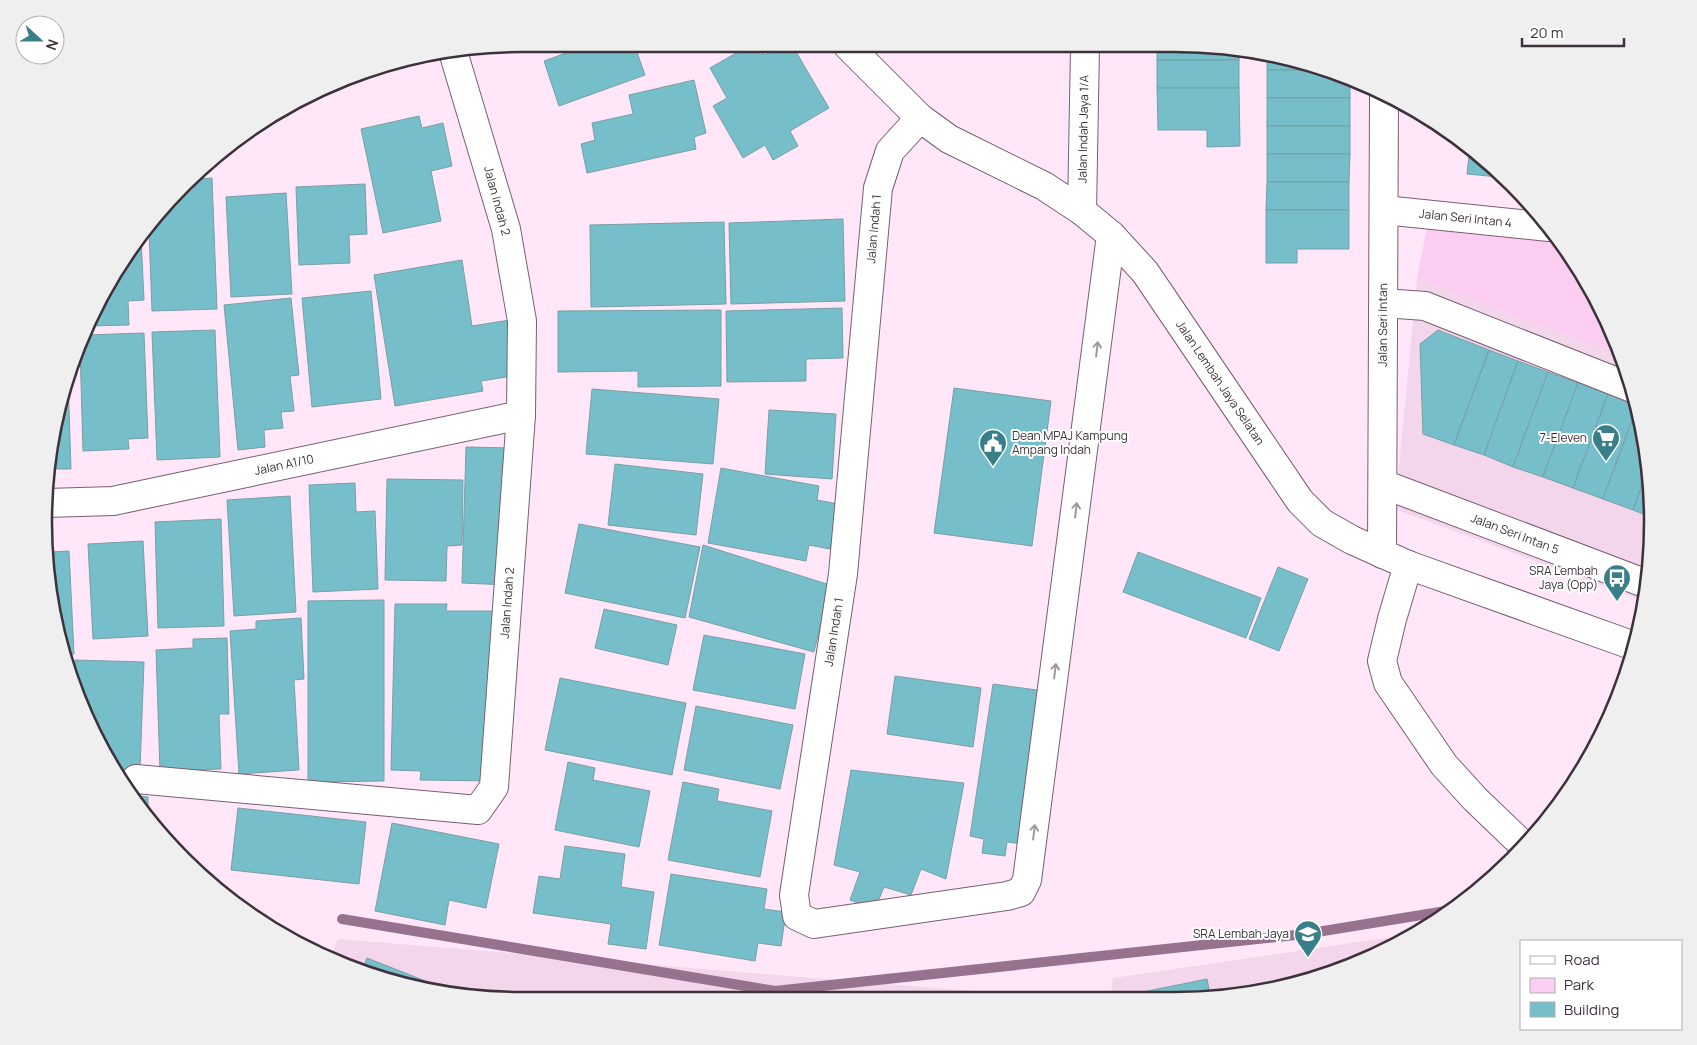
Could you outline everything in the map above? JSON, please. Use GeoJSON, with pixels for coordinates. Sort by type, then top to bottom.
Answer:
{"type":"FeatureCollection","features":[{"type":"Feature","properties":{"kind":"street","name":"Jalan Lembah Jaya Selatan"},"geometry":{"type":"LineString","coordinates":[[854,52],[920,118],[949,139],[1044,186],[1082,210],[1112,235],[1145,272],[1300,501],[1322,523],[1352,540],[1408,566],[1628,644]]}},
{"type":"Feature","properties":{"kind":"street","name":"Jalan Indah Jaya 1/A"},"geometry":{"type":"LineString","coordinates":[[1082,210],[1085,52]]}},
{"type":"Feature","properties":{"kind":"street","name":"Jalan Indah 2"},"geometry":{"type":"LineString","coordinates":[[136,779],[478,810],[494,787],[521,415],[522,321],[506,229],[455,58]]}},
{"type":"Feature","properties":{"kind":"street","name":"Jalan Seri Intan"},"geometry":{"type":"LineString","coordinates":[[1382,554],[1384,102]]}},
{"type":"Feature","properties":{"kind":"street","name":"Jalan Indah 1"},"geometry":{"type":"LineString","coordinates":[[920,118],[890,152],[878,188],[843,574],[794,895],[797,916],[814,924],[1007,896],[1021,892],[1027,880],[1112,235]]}},
{"type":"Feature","properties":{"kind":"street","name":"Jalan Seri Intan 4"},"geometry":{"type":"LineString","coordinates":[[1384,210],[1539,226]]}},
{"type":"Feature","properties":{"kind":"street"},"geometry":{"type":"LineString","coordinates":[[1384,303],[1425,306],[1624,385]]}},
{"type":"Feature","properties":{"kind":"street","name":"Jalan A1/10"},"geometry":{"type":"LineString","coordinates":[[53,503],[113,501],[521,415]]}},
{"type":"Feature","properties":{"kind":"street","name":"Jalan Seri Intan 5"},"geometry":{"type":"LineString","coordinates":[[1382,484],[1640,581]]}},
{"type":"Feature","properties":{"kind":"street"},"geometry":{"type":"LineString","coordinates":[[1408,566],[1392,619],[1382,662],[1388,683],[1444,764],[1519,841]]}},
{"type":"Feature","properties":{"kind":"shaded area"},"geometry":{"type":"Polygon","coordinates":[[[1417,279],[1613,353],[1628,401],[1640,461],[1644,522],[1643,553],[1638,599],[1395,509],[1417,279]]]}},
{"type":"Feature","properties":{"kind":"shaded area","name":"SRA Lembah Jaya"},"geometry":{"type":"Polygon","coordinates":[[[1397,936],[1326,968],[1266,983],[1236,988],[1174,992],[1111,992],[1113,978],[1397,936]]]}},
{"type":"Feature","properties":{"kind":"shaded area"},"geometry":{"type":"Polygon","coordinates":[[[338,939],[984,992],[492,991],[461,988],[401,976],[371,968],[332,952],[338,939]]]}},
{"type":"Feature","properties":{"kind":"green space"},"geometry":{"type":"Polygon","coordinates":[[[1428,222],[1548,238],[1582,288],[1613,353],[1417,279],[1428,222]]]}},
{"type":"Feature","properties":{"kind":"building"},"geometry":{"type":"Polygon","coordinates":[[[569,52],[637,52],[645,75],[559,106],[544,61],[569,52]]]}},
{"type":"Feature","properties":{"kind":"building"},"geometry":{"type":"Polygon","coordinates":[[[738,52],[763,52],[765,55],[770,52],[796,52],[829,108],[790,131],[798,146],[773,160],[765,145],[743,158],[713,106],[727,98],[710,68],[738,52]]]}},
{"type":"Feature","properties":{"kind":"building"},"geometry":{"type":"Polygon","coordinates":[[[1157,52],[1239,58],[1239,60],[1157,60],[1157,52]]]}},
{"type":"Feature","properties":{"kind":"building"},"geometry":{"type":"Polygon","coordinates":[[[1157,60],[1239,60],[1239,88],[1157,88],[1157,60]]]}},
{"type":"Feature","properties":{"kind":"building"},"geometry":{"type":"Polygon","coordinates":[[[1267,62],[1300,70],[1267,70],[1267,62]]]}},
{"type":"Feature","properties":{"kind":"building"},"geometry":{"type":"Polygon","coordinates":[[[1267,70],[1300,70],[1326,77],[1350,86],[1350,98],[1267,98],[1267,70]]]}},
{"type":"Feature","properties":{"kind":"building"},"geometry":{"type":"Polygon","coordinates":[[[694,80],[706,133],[694,137],[696,149],[587,173],[581,144],[595,140],[592,123],[633,114],[629,95],[694,80]]]}},
{"type":"Feature","properties":{"kind":"building"},"geometry":{"type":"Polygon","coordinates":[[[1157,88],[1239,88],[1240,146],[1207,147],[1207,130],[1158,130],[1157,88]]]}},
{"type":"Feature","properties":{"kind":"building"},"geometry":{"type":"Polygon","coordinates":[[[1267,98],[1350,98],[1350,126],[1267,126],[1267,98]]]}},
{"type":"Feature","properties":{"kind":"building"},"geometry":{"type":"Polygon","coordinates":[[[419,116],[422,128],[443,123],[452,166],[431,171],[441,221],[383,233],[361,129],[419,116]]]}},
{"type":"Feature","properties":{"kind":"building"},"geometry":{"type":"Polygon","coordinates":[[[1267,126],[1350,126],[1350,154],[1267,154],[1267,126]]]}},
{"type":"Feature","properties":{"kind":"building"},"geometry":{"type":"Polygon","coordinates":[[[1267,154],[1350,154],[1349,182],[1267,182],[1267,154]]]}},
{"type":"Feature","properties":{"kind":"building"},"geometry":{"type":"Polygon","coordinates":[[[1469,157],[1492,176],[1467,174],[1469,157]]]}},
{"type":"Feature","properties":{"kind":"building"},"geometry":{"type":"Polygon","coordinates":[[[212,178],[217,309],[152,311],[149,237],[169,213],[202,179],[212,178]]]}},
{"type":"Feature","properties":{"kind":"building"},"geometry":{"type":"Polygon","coordinates":[[[1267,182],[1349,182],[1349,210],[1266,210],[1267,182]]]}},
{"type":"Feature","properties":{"kind":"building"},"geometry":{"type":"Polygon","coordinates":[[[365,184],[367,234],[349,235],[350,263],[299,265],[296,187],[365,184]]]}},
{"type":"Feature","properties":{"kind":"building"},"geometry":{"type":"Polygon","coordinates":[[[286,193],[292,294],[231,297],[226,197],[286,193]]]}},
{"type":"Feature","properties":{"kind":"building"},"geometry":{"type":"Polygon","coordinates":[[[1266,210],[1349,210],[1349,249],[1297,249],[1297,263],[1266,263],[1266,210]]]}},
{"type":"Feature","properties":{"kind":"building"},"geometry":{"type":"Polygon","coordinates":[[[843,219],[845,301],[731,304],[729,223],[843,219]]]}},
{"type":"Feature","properties":{"kind":"building"},"geometry":{"type":"Polygon","coordinates":[[[724,222],[726,304],[591,307],[590,225],[724,222]]]}},
{"type":"Feature","properties":{"kind":"building"},"geometry":{"type":"Polygon","coordinates":[[[141,248],[144,300],[128,301],[129,325],[96,326],[115,287],[141,248]]]}},
{"type":"Feature","properties":{"kind":"building"},"geometry":{"type":"Polygon","coordinates":[[[462,260],[472,326],[510,320],[519,375],[481,381],[483,391],[395,406],[374,275],[462,260]]]}},
{"type":"Feature","properties":{"kind":"building"},"geometry":{"type":"Polygon","coordinates":[[[371,291],[381,399],[312,407],[302,298],[371,291]]]}},
{"type":"Feature","properties":{"kind":"building"},"geometry":{"type":"Polygon","coordinates":[[[291,298],[299,375],[290,376],[294,411],[281,412],[283,428],[264,430],[265,447],[238,450],[224,305],[291,298]]]}},
{"type":"Feature","properties":{"kind":"building"},"geometry":{"type":"Polygon","coordinates":[[[842,308],[843,358],[806,359],[806,381],[727,382],[726,311],[842,308]]]}},
{"type":"Feature","properties":{"kind":"building"},"geometry":{"type":"Polygon","coordinates":[[[721,310],[721,386],[638,387],[638,371],[558,372],[558,311],[721,310]]]}},
{"type":"Feature","properties":{"kind":"building"},"geometry":{"type":"Polygon","coordinates":[[[215,330],[220,457],[157,460],[152,332],[215,330]]]}},
{"type":"Feature","properties":{"kind":"building"},"geometry":{"type":"Polygon","coordinates":[[[1438,330],[1489,350],[1454,445],[1423,434],[1420,344],[1438,330]]]}},
{"type":"Feature","properties":{"kind":"building"},"geometry":{"type":"Polygon","coordinates":[[[144,333],[148,438],[128,439],[129,449],[83,451],[80,362],[92,335],[144,333]]]}},
{"type":"Feature","properties":{"kind":"building"},"geometry":{"type":"Polygon","coordinates":[[[1489,350],[1518,361],[1484,455],[1454,445],[1489,350]]]}},
{"type":"Feature","properties":{"kind":"building"},"geometry":{"type":"Polygon","coordinates":[[[1518,361],[1548,372],[1513,467],[1484,455],[1518,361]]]}},
{"type":"Feature","properties":{"kind":"building"},"geometry":{"type":"Polygon","coordinates":[[[1548,372],[1578,383],[1543,477],[1513,467],[1548,372]]]}},
{"type":"Feature","properties":{"kind":"building"},"geometry":{"type":"Polygon","coordinates":[[[1578,383],[1608,394],[1573,488],[1543,477],[1578,383]]]}},
{"type":"Feature","properties":{"kind":"building","name":"Dean MPAJ Kampung Ampang Indah"},"geometry":{"type":"Polygon","coordinates":[[[954,388],[1051,401],[1032,546],[934,533],[954,388]]]}},
{"type":"Feature","properties":{"kind":"building"},"geometry":{"type":"Polygon","coordinates":[[[592,389],[719,399],[713,464],[586,454],[592,389]]]}},
{"type":"Feature","properties":{"kind":"building"},"geometry":{"type":"Polygon","coordinates":[[[1608,394],[1628,401],[1632,420],[1603,499],[1573,488],[1608,394]]]}},
{"type":"Feature","properties":{"kind":"building"},"geometry":{"type":"Polygon","coordinates":[[[69,402],[71,469],[56,469],[69,402]]]}},
{"type":"Feature","properties":{"kind":"building"},"geometry":{"type":"Polygon","coordinates":[[[769,410],[836,414],[832,479],[765,474],[769,410]]]}},
{"type":"Feature","properties":{"kind":"building"},"geometry":{"type":"Polygon","coordinates":[[[1632,420],[1642,484],[1633,510],[1603,499],[1632,420]]]}},
{"type":"Feature","properties":{"kind":"building"},"geometry":{"type":"Polygon","coordinates":[[[466,447],[513,448],[509,585],[462,583],[466,447]]]}},
{"type":"Feature","properties":{"kind":"building"},"geometry":{"type":"Polygon","coordinates":[[[615,464],[703,474],[696,535],[608,525],[615,464]]]}},
{"type":"Feature","properties":{"kind":"building"},"geometry":{"type":"Polygon","coordinates":[[[721,468],[819,486],[817,500],[838,504],[830,549],[809,545],[806,561],[708,543],[721,468]]]}},
{"type":"Feature","properties":{"kind":"building"},"geometry":{"type":"Polygon","coordinates":[[[387,479],[463,480],[462,545],[447,546],[446,581],[385,580],[387,479]]]}},
{"type":"Feature","properties":{"kind":"building"},"geometry":{"type":"Polygon","coordinates":[[[355,483],[356,512],[375,511],[378,589],[313,592],[309,485],[355,483]]]}},
{"type":"Feature","properties":{"kind":"building"},"geometry":{"type":"Polygon","coordinates":[[[1642,484],[1644,514],[1633,510],[1642,484]]]}},
{"type":"Feature","properties":{"kind":"building"},"geometry":{"type":"Polygon","coordinates":[[[290,496],[296,612],[234,616],[227,500],[290,496]]]}},
{"type":"Feature","properties":{"kind":"building"},"geometry":{"type":"Polygon","coordinates":[[[221,519],[224,626],[158,628],[155,522],[221,519]]]}},
{"type":"Feature","properties":{"kind":"building"},"geometry":{"type":"Polygon","coordinates":[[[579,524],[700,547],[685,618],[565,593],[579,524]]]}},
{"type":"Feature","properties":{"kind":"building"},"geometry":{"type":"Polygon","coordinates":[[[143,541],[148,636],[93,639],[88,544],[143,541]]]}},
{"type":"Feature","properties":{"kind":"building"},"geometry":{"type":"Polygon","coordinates":[[[703,545],[830,585],[814,652],[689,617],[703,545]]]}},
{"type":"Feature","properties":{"kind":"building"},"geometry":{"type":"Polygon","coordinates":[[[69,551],[74,654],[72,654],[62,614],[54,552],[69,551]]]}},
{"type":"Feature","properties":{"kind":"building"},"geometry":{"type":"Polygon","coordinates":[[[1138,552],[1261,598],[1246,638],[1123,592],[1138,552]]]}},
{"type":"Feature","properties":{"kind":"building"},"geometry":{"type":"Polygon","coordinates":[[[1278,567],[1308,579],[1279,651],[1249,639],[1278,567]]]}},
{"type":"Feature","properties":{"kind":"building"},"geometry":{"type":"Polygon","coordinates":[[[384,600],[384,781],[308,782],[308,601],[384,600]]]}},
{"type":"Feature","properties":{"kind":"building"},"geometry":{"type":"Polygon","coordinates":[[[395,604],[447,604],[446,611],[499,611],[496,781],[420,780],[421,771],[391,770],[395,604]]]}},
{"type":"Feature","properties":{"kind":"building"},"geometry":{"type":"Polygon","coordinates":[[[604,609],[677,625],[668,665],[595,648],[604,609]]]}},
{"type":"Feature","properties":{"kind":"building"},"geometry":{"type":"Polygon","coordinates":[[[301,618],[304,679],[294,680],[299,770],[239,774],[230,631],[256,629],[256,621],[301,618]]]}},
{"type":"Feature","properties":{"kind":"building"},"geometry":{"type":"Polygon","coordinates":[[[704,635],[805,654],[795,709],[693,690],[704,635]]]}},
{"type":"Feature","properties":{"kind":"building"},"geometry":{"type":"Polygon","coordinates":[[[227,638],[229,714],[219,714],[221,769],[160,771],[156,650],[193,648],[193,639],[227,638]]]}},
{"type":"Feature","properties":{"kind":"building"},"geometry":{"type":"Polygon","coordinates":[[[75,660],[144,662],[139,794],[115,758],[88,702],[75,666],[75,660]]]}},
{"type":"Feature","properties":{"kind":"building"},"geometry":{"type":"Polygon","coordinates":[[[895,676],[981,688],[973,747],[887,734],[895,676]]]}},
{"type":"Feature","properties":{"kind":"building"},"geometry":{"type":"Polygon","coordinates":[[[560,678],[686,703],[672,775],[545,750],[560,678]]]}},
{"type":"Feature","properties":{"kind":"building"},"geometry":{"type":"Polygon","coordinates":[[[993,684],[1044,691],[1022,844],[1007,842],[1005,856],[982,853],[984,839],[970,836],[993,684]]]}},
{"type":"Feature","properties":{"kind":"building"},"geometry":{"type":"Polygon","coordinates":[[[696,706],[793,725],[780,789],[684,770],[696,706]]]}},
{"type":"Feature","properties":{"kind":"building"},"geometry":{"type":"Polygon","coordinates":[[[568,762],[595,768],[593,780],[650,791],[639,847],[555,830],[568,762]]]}},
{"type":"Feature","properties":{"kind":"building"},"geometry":{"type":"Polygon","coordinates":[[[851,770],[964,783],[946,879],[921,869],[911,895],[884,887],[875,909],[850,900],[860,872],[834,865],[851,770]]]}},
{"type":"Feature","properties":{"kind":"building"},"geometry":{"type":"Polygon","coordinates":[[[683,782],[719,789],[717,801],[772,811],[760,877],[668,860],[683,782]]]}},
{"type":"Feature","properties":{"kind":"building"},"geometry":{"type":"Polygon","coordinates":[[[141,796],[148,797],[148,806],[141,796]]]}},
{"type":"Feature","properties":{"kind":"building"},"geometry":{"type":"Polygon","coordinates":[[[238,808],[366,822],[359,884],[231,870],[238,808]]]}},
{"type":"Feature","properties":{"kind":"building"},"geometry":{"type":"Polygon","coordinates":[[[392,823],[499,844],[486,908],[449,900],[445,925],[375,911],[392,823]]]}},
{"type":"Feature","properties":{"kind":"building"},"geometry":{"type":"Polygon","coordinates":[[[565,846],[625,854],[621,887],[654,892],[646,949],[608,944],[611,924],[533,913],[539,876],[560,879],[565,846]]]}},
{"type":"Feature","properties":{"kind":"building"},"geometry":{"type":"Polygon","coordinates":[[[671,874],[767,889],[764,909],[786,912],[781,946],[758,943],[755,961],[659,945],[671,874]]]}},
{"type":"Feature","properties":{"kind":"building"},"geometry":{"type":"Polygon","coordinates":[[[367,958],[430,983],[401,976],[364,965],[367,958]]]}},
{"type":"Feature","properties":{"kind":"building"},"geometry":{"type":"Polygon","coordinates":[[[1207,979],[1209,991],[1174,992],[1143,992],[1207,979]]]}},
{"type":"Feature","properties":{"kind":"waterway"},"geometry":{"type":"LineString","coordinates":[[342,919],[775,991],[1305,934],[1437,912]]}},
{"type":"Feature","properties":{"kind":"place","name":"7-Eleven"},"geometry":{"type":"Point","coordinates":[1606,462]}},
{"type":"Feature","properties":{"kind":"place","name":"Dean MPAJ Kampung Ampang Indah"},"geometry":{"type":"Point","coordinates":[993,467]}},
{"type":"Feature","properties":{"kind":"place","name":"SRA Lembah Jaya (Opp)"},"geometry":{"type":"Point","coordinates":[1617,602]}},
{"type":"Feature","properties":{"kind":"place","name":"SRA Lembah Jaya"},"geometry":{"type":"Point","coordinates":[1308,958]}}]}
